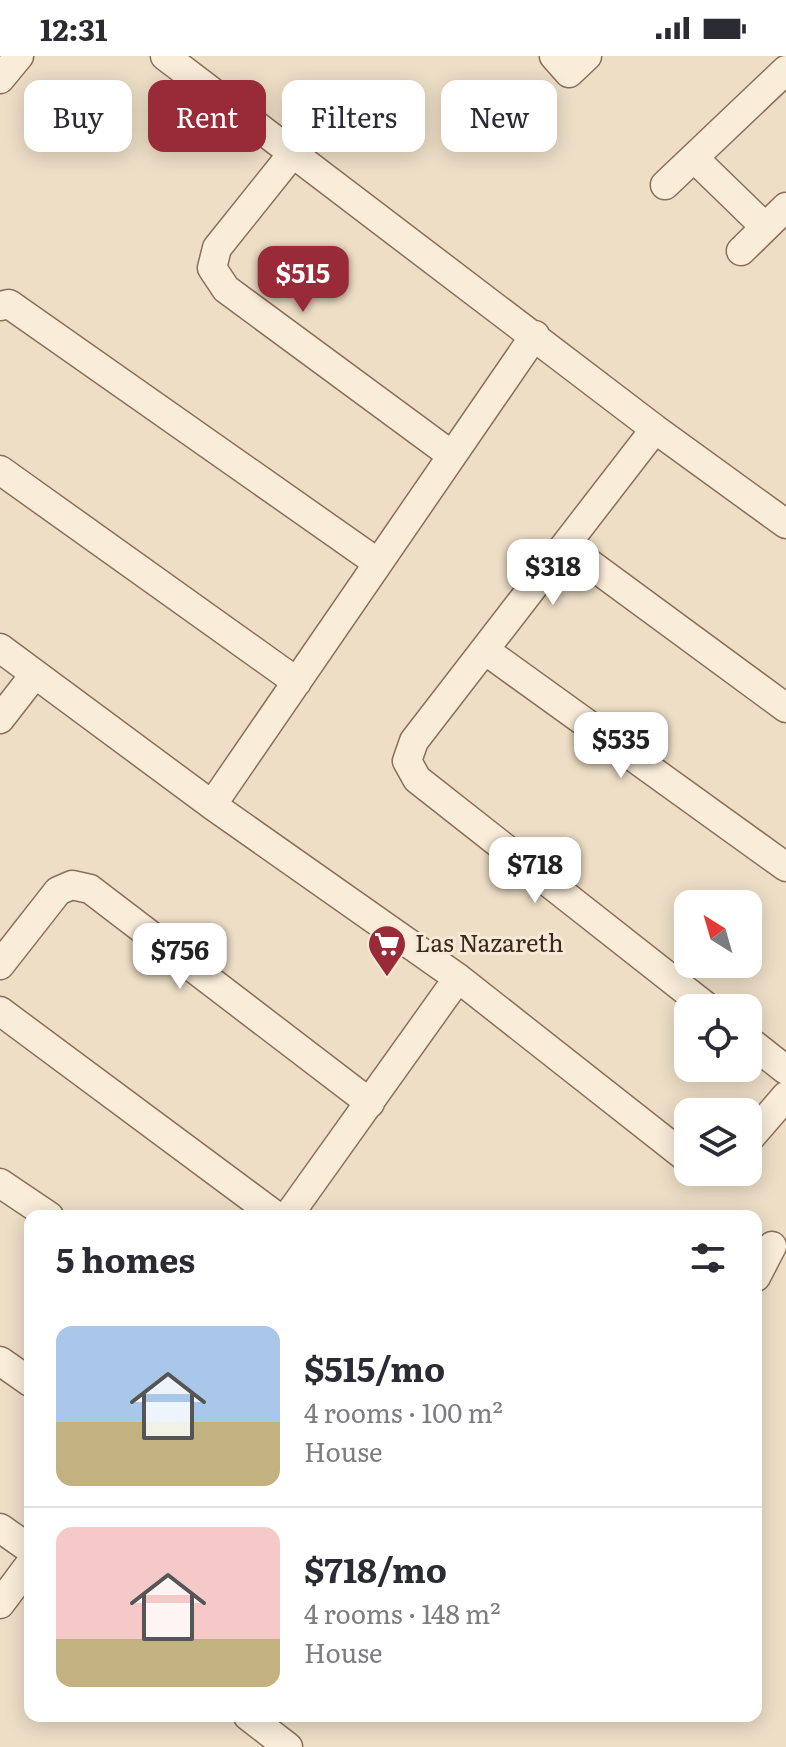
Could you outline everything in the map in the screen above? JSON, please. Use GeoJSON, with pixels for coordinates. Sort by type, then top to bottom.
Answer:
{"type":"FeatureCollection","features":[{"type":"Feature","properties":{"kind":"street"},"geometry":{"type":"LineString","coordinates":[[0,79],[19,56]]}},
{"type":"Feature","properties":{"kind":"street"},"geometry":{"type":"LineString","coordinates":[[165,56],[655,429],[786,524]]}},
{"type":"Feature","properties":{"kind":"street"},"geometry":{"type":"LineString","coordinates":[[554,56],[569,73],[587,56]]}},
{"type":"Feature","properties":{"kind":"street"},"geometry":{"type":"LineString","coordinates":[[665,185],[786,70]]}},
{"type":"Feature","properties":{"kind":"street"},"geometry":{"type":"LineString","coordinates":[[293,153],[217,248],[212,268],[226,289],[450,454]]}},
{"type":"Feature","properties":{"kind":"street"},"geometry":{"type":"LineString","coordinates":[[694,158],[765,227]]}},
{"type":"Feature","properties":{"kind":"street"},"geometry":{"type":"LineString","coordinates":[[741,251],[786,207]]}},
{"type":"Feature","properties":{"kind":"street"},"geometry":{"type":"LineString","coordinates":[[0,306],[9,304],[378,563]]}},
{"type":"Feature","properties":{"kind":"street"},"geometry":{"type":"LineString","coordinates":[[212,805],[450,454],[535,335]]}},
{"type":"Feature","properties":{"kind":"street"},"geometry":{"type":"LineString","coordinates":[[655,429],[567,547],[414,741],[407,761],[417,779],[690,994]]}},
{"type":"Feature","properties":{"kind":"street"},"geometry":{"type":"LineString","coordinates":[[0,470],[297,682]]}},
{"type":"Feature","properties":{"kind":"street"},"geometry":{"type":"LineString","coordinates":[[567,547],[786,708]]}},
{"type":"Feature","properties":{"kind":"street"},"geometry":{"type":"LineString","coordinates":[[0,648],[212,805],[458,978],[674,1148]]}},
{"type":"Feature","properties":{"kind":"street"},"geometry":{"type":"LineString","coordinates":[[486,651],[786,867]]}},
{"type":"Feature","properties":{"kind":"street"},"geometry":{"type":"LineString","coordinates":[[0,719],[35,674]]}},
{"type":"Feature","properties":{"kind":"street"},"geometry":{"type":"LineString","coordinates":[[0,965],[58,891],[72,885],[90,889],[370,1103]]}},
{"type":"Feature","properties":{"kind":"street"},"geometry":{"type":"LineString","coordinates":[[292,1210],[458,978]]}},
{"type":"Feature","properties":{"kind":"street"},"geometry":{"type":"LineString","coordinates":[[0,1011],[268,1210]]}},
{"type":"Feature","properties":{"kind":"street"},"geometry":{"type":"LineString","coordinates":[[762,1051],[786,1070]]}},
{"type":"Feature","properties":{"kind":"street"},"geometry":{"type":"LineString","coordinates":[[762,1124],[786,1096]]}},
{"type":"Feature","properties":{"kind":"street"},"geometry":{"type":"LineString","coordinates":[[0,1183],[40,1210]]}},
{"type":"Feature","properties":{"kind":"street"},"geometry":{"type":"LineString","coordinates":[[762,1265],[772,1246]]}},
{"type":"Feature","properties":{"kind":"street"},"geometry":{"type":"LineString","coordinates":[[0,1361],[24,1378]]}},
{"type":"Feature","properties":{"kind":"street"},"geometry":{"type":"LineString","coordinates":[[0,1528],[24,1545]]}},
{"type":"Feature","properties":{"kind":"street"},"geometry":{"type":"LineString","coordinates":[[0,1604],[24,1572]]}},
{"type":"Feature","properties":{"kind":"place","name":"Las Nazareth"},"geometry":{"type":"Point","coordinates":[387,978]}}]}
